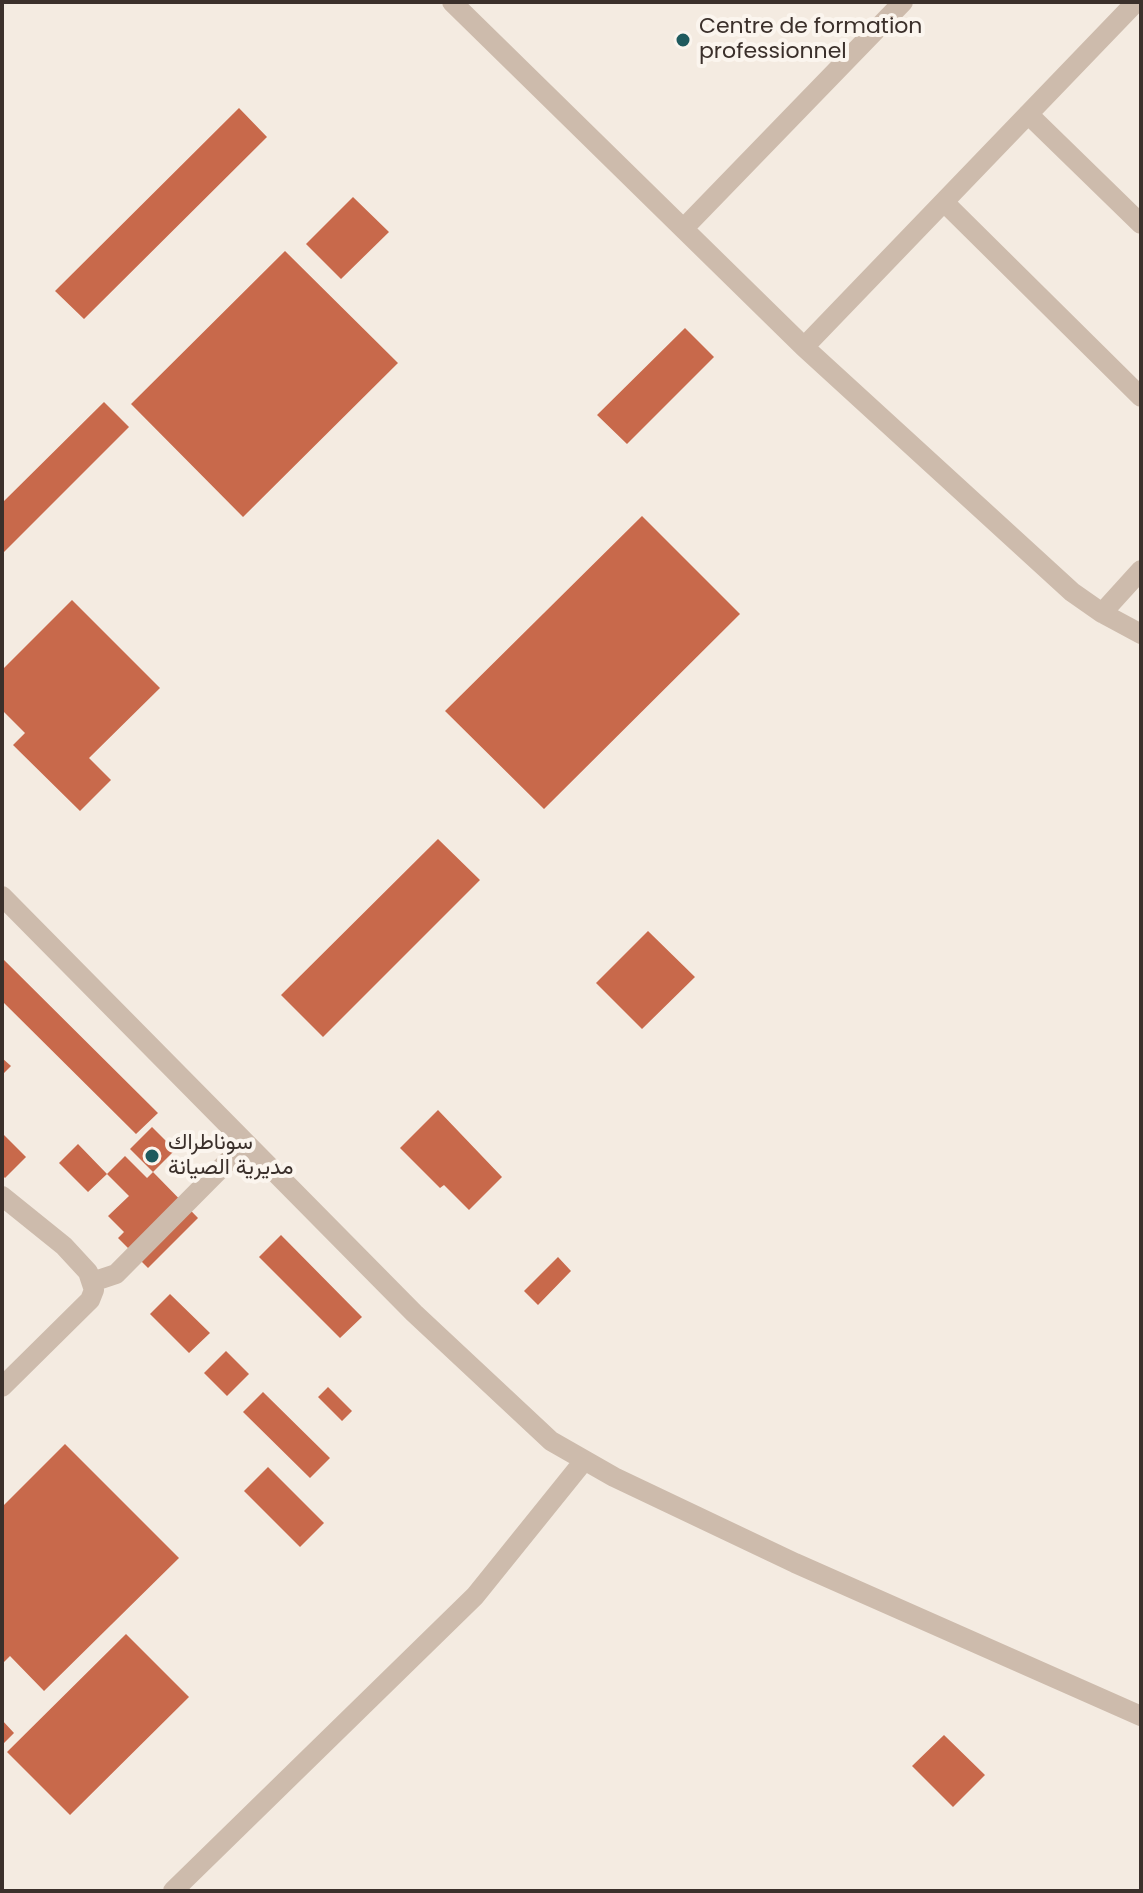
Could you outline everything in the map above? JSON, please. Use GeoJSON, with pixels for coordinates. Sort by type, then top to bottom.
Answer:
{"type":"FeatureCollection","features":[{"type":"Feature","properties":{"kind":"street"},"geometry":{"type":"LineString","coordinates":[[452,2],[804,347],[1072,592],[1141,634]]}},
{"type":"Feature","properties":{"kind":"street"},"geometry":{"type":"LineString","coordinates":[[684,228],[903,2]]}},
{"type":"Feature","properties":{"kind":"street"},"geometry":{"type":"LineString","coordinates":[[804,347],[1136,2]]}},
{"type":"Feature","properties":{"kind":"street"},"geometry":{"type":"LineString","coordinates":[[1028,114],[1141,224]]}},
{"type":"Feature","properties":{"kind":"street"},"geometry":{"type":"LineString","coordinates":[[944,202],[1141,397]]}},
{"type":"Feature","properties":{"kind":"street"},"geometry":{"type":"LineString","coordinates":[[1102,613],[1141,570]]}},
{"type":"Feature","properties":{"kind":"street"},"geometry":{"type":"LineString","coordinates":[[2,896],[414,1313],[551,1441],[583,1462],[795,1563],[1141,1716]]}},
{"type":"Feature","properties":{"kind":"street"},"geometry":{"type":"LineString","coordinates":[[92,1282],[116,1274],[246,1143]]}},
{"type":"Feature","properties":{"kind":"street"},"geometry":{"type":"LineString","coordinates":[[2,1196],[64,1246],[88,1272],[94,1290],[90,1300],[2,1387]]}},
{"type":"Feature","properties":{"kind":"street"},"geometry":{"type":"LineString","coordinates":[[173,1891],[475,1596],[583,1462]]}},
{"type":"Feature","properties":{"kind":"building"},"geometry":{"type":"Polygon","coordinates":[[[239,108],[267,137],[84,319],[55,291],[239,108]]]}},
{"type":"Feature","properties":{"kind":"building"},"geometry":{"type":"Polygon","coordinates":[[[353,197],[389,232],[341,279],[306,244],[353,197]]]}},
{"type":"Feature","properties":{"kind":"building"},"geometry":{"type":"Polygon","coordinates":[[[285,251],[398,363],[243,517],[131,404],[285,251]]]}},
{"type":"Feature","properties":{"kind":"building"},"geometry":{"type":"Polygon","coordinates":[[[685,328],[714,357],[627,444],[597,415],[685,328]]]}},
{"type":"Feature","properties":{"kind":"building"},"geometry":{"type":"Polygon","coordinates":[[[104,402],[129,427],[2,554],[2,503],[104,402]]]}},
{"type":"Feature","properties":{"kind":"building"},"geometry":{"type":"Polygon","coordinates":[[[642,516],[740,614],[544,809],[445,711],[642,516]]]}},
{"type":"Feature","properties":{"kind":"building"},"geometry":{"type":"Polygon","coordinates":[[[72,600],[160,688],[89,758],[111,780],[80,811],[13,745],[25,733],[2,710],[2,670],[72,600]]]}},
{"type":"Feature","properties":{"kind":"building"},"geometry":{"type":"Polygon","coordinates":[[[438,839],[480,880],[323,1037],[281,995],[438,839]]]}},
{"type":"Feature","properties":{"kind":"building"},"geometry":{"type":"Polygon","coordinates":[[[648,931],[695,977],[642,1029],[596,983],[648,931]]]}},
{"type":"Feature","properties":{"kind":"building"},"geometry":{"type":"Polygon","coordinates":[[[2,958],[158,1113],[136,1134],[2,1001],[2,958]]]}},
{"type":"Feature","properties":{"kind":"building"},"geometry":{"type":"Polygon","coordinates":[[[2,1058],[11,1066],[2,1075],[2,1058]]]}},
{"type":"Feature","properties":{"kind":"building"},"geometry":{"type":"Polygon","coordinates":[[[438,1110],[502,1177],[469,1210],[444,1185],[440,1188],[400,1148],[438,1110]]]}},
{"type":"Feature","properties":{"kind":"building"},"geometry":{"type":"Polygon","coordinates":[[[152,1127],[175,1150],[153,1172],[130,1149],[152,1127]]]}},
{"type":"Feature","properties":{"kind":"building"},"geometry":{"type":"Polygon","coordinates":[[[2,1133],[26,1157],[5,1178],[2,1175],[2,1133]]]}},
{"type":"Feature","properties":{"kind":"building"},"geometry":{"type":"Polygon","coordinates":[[[78,1144],[107,1174],[88,1192],[59,1163],[78,1144]]]}},
{"type":"Feature","properties":{"kind":"building"},"geometry":{"type":"Polygon","coordinates":[[[125,1156],[147,1178],[153,1172],[198,1218],[148,1268],[118,1238],[124,1232],[108,1216],[129,1196],[107,1174],[125,1156]]]}},
{"type":"Feature","properties":{"kind":"building"},"geometry":{"type":"Polygon","coordinates":[[[281,1235],[362,1317],[340,1338],[259,1257],[281,1235]]]}},
{"type":"Feature","properties":{"kind":"building"},"geometry":{"type":"Polygon","coordinates":[[[558,1257],[571,1271],[538,1305],[524,1291],[558,1257]]]}},
{"type":"Feature","properties":{"kind":"building"},"geometry":{"type":"Polygon","coordinates":[[[170,1294],[210,1333],[189,1353],[150,1314],[170,1294]]]}},
{"type":"Feature","properties":{"kind":"building"},"geometry":{"type":"Polygon","coordinates":[[[226,1351],[249,1374],[227,1396],[204,1373],[226,1351]]]}},
{"type":"Feature","properties":{"kind":"building"},"geometry":{"type":"Polygon","coordinates":[[[328,1387],[352,1411],[342,1421],[318,1397],[328,1387]]]}},
{"type":"Feature","properties":{"kind":"building"},"geometry":{"type":"Polygon","coordinates":[[[263,1392],[330,1458],[310,1478],[243,1412],[263,1392]]]}},
{"type":"Feature","properties":{"kind":"building"},"geometry":{"type":"Polygon","coordinates":[[[65,1444],[179,1558],[44,1691],[10,1656],[2,1664],[2,1507],[65,1444]]]}},
{"type":"Feature","properties":{"kind":"building"},"geometry":{"type":"Polygon","coordinates":[[[268,1467],[324,1523],[300,1547],[244,1491],[268,1467]]]}},
{"type":"Feature","properties":{"kind":"building"},"geometry":{"type":"Polygon","coordinates":[[[126,1634],[189,1697],[70,1815],[7,1752],[126,1634]]]}},
{"type":"Feature","properties":{"kind":"building"},"geometry":{"type":"Polygon","coordinates":[[[2,1720],[14,1733],[2,1745],[2,1720]]]}},
{"type":"Feature","properties":{"kind":"building"},"geometry":{"type":"Polygon","coordinates":[[[944,1735],[985,1775],[953,1807],[912,1766],[944,1735]]]}},
{"type":"Feature","properties":{"kind":"place","name":"Centre de formation professionnel"},"geometry":{"type":"Point","coordinates":[683,40]}},
{"type":"Feature","properties":{"kind":"place","name":"سوناطراك مديرية الصيانة"},"geometry":{"type":"Point","coordinates":[152,1156]}}]}
